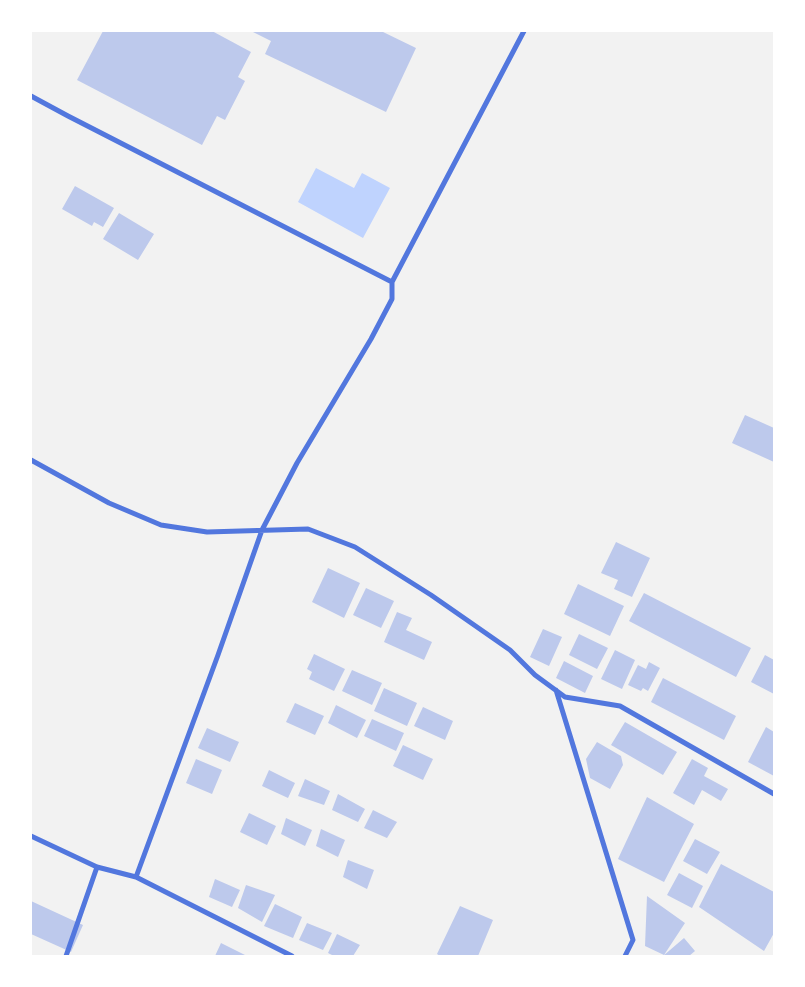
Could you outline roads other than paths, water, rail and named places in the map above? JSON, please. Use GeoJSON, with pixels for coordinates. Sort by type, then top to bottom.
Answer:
{"type":"FeatureCollection","features":[{"type":"Feature","properties":{"kind":"street"},"geometry":{"type":"LineString","coordinates":[[136,877],[262,530],[297,463],[371,339],[392,299],[392,282],[524,31]]}},
{"type":"Feature","properties":{"kind":"street"},"geometry":{"type":"LineString","coordinates":[[31,96],[392,282]]}},
{"type":"Feature","properties":{"kind":"street"},"geometry":{"type":"LineString","coordinates":[[31,460],[109,503],[161,525],[207,532],[308,529],[355,547],[431,595],[510,650],[535,675],[565,697],[620,706],[774,794]]}},
{"type":"Feature","properties":{"kind":"street"},"geometry":{"type":"LineString","coordinates":[[556,690],[633,940],[625,956]]}},
{"type":"Feature","properties":{"kind":"street"},"geometry":{"type":"LineString","coordinates":[[31,836],[98,867],[136,877],[292,956]]}},
{"type":"Feature","properties":{"kind":"street"},"geometry":{"type":"LineString","coordinates":[[66,956],[98,867]]}},
{"type":"Feature","properties":{"kind":"water"},"geometry":{"type":"Polygon","coordinates":[[[316,168],[354,188],[362,173],[390,188],[363,238],[298,202],[316,168]]]}}]}
